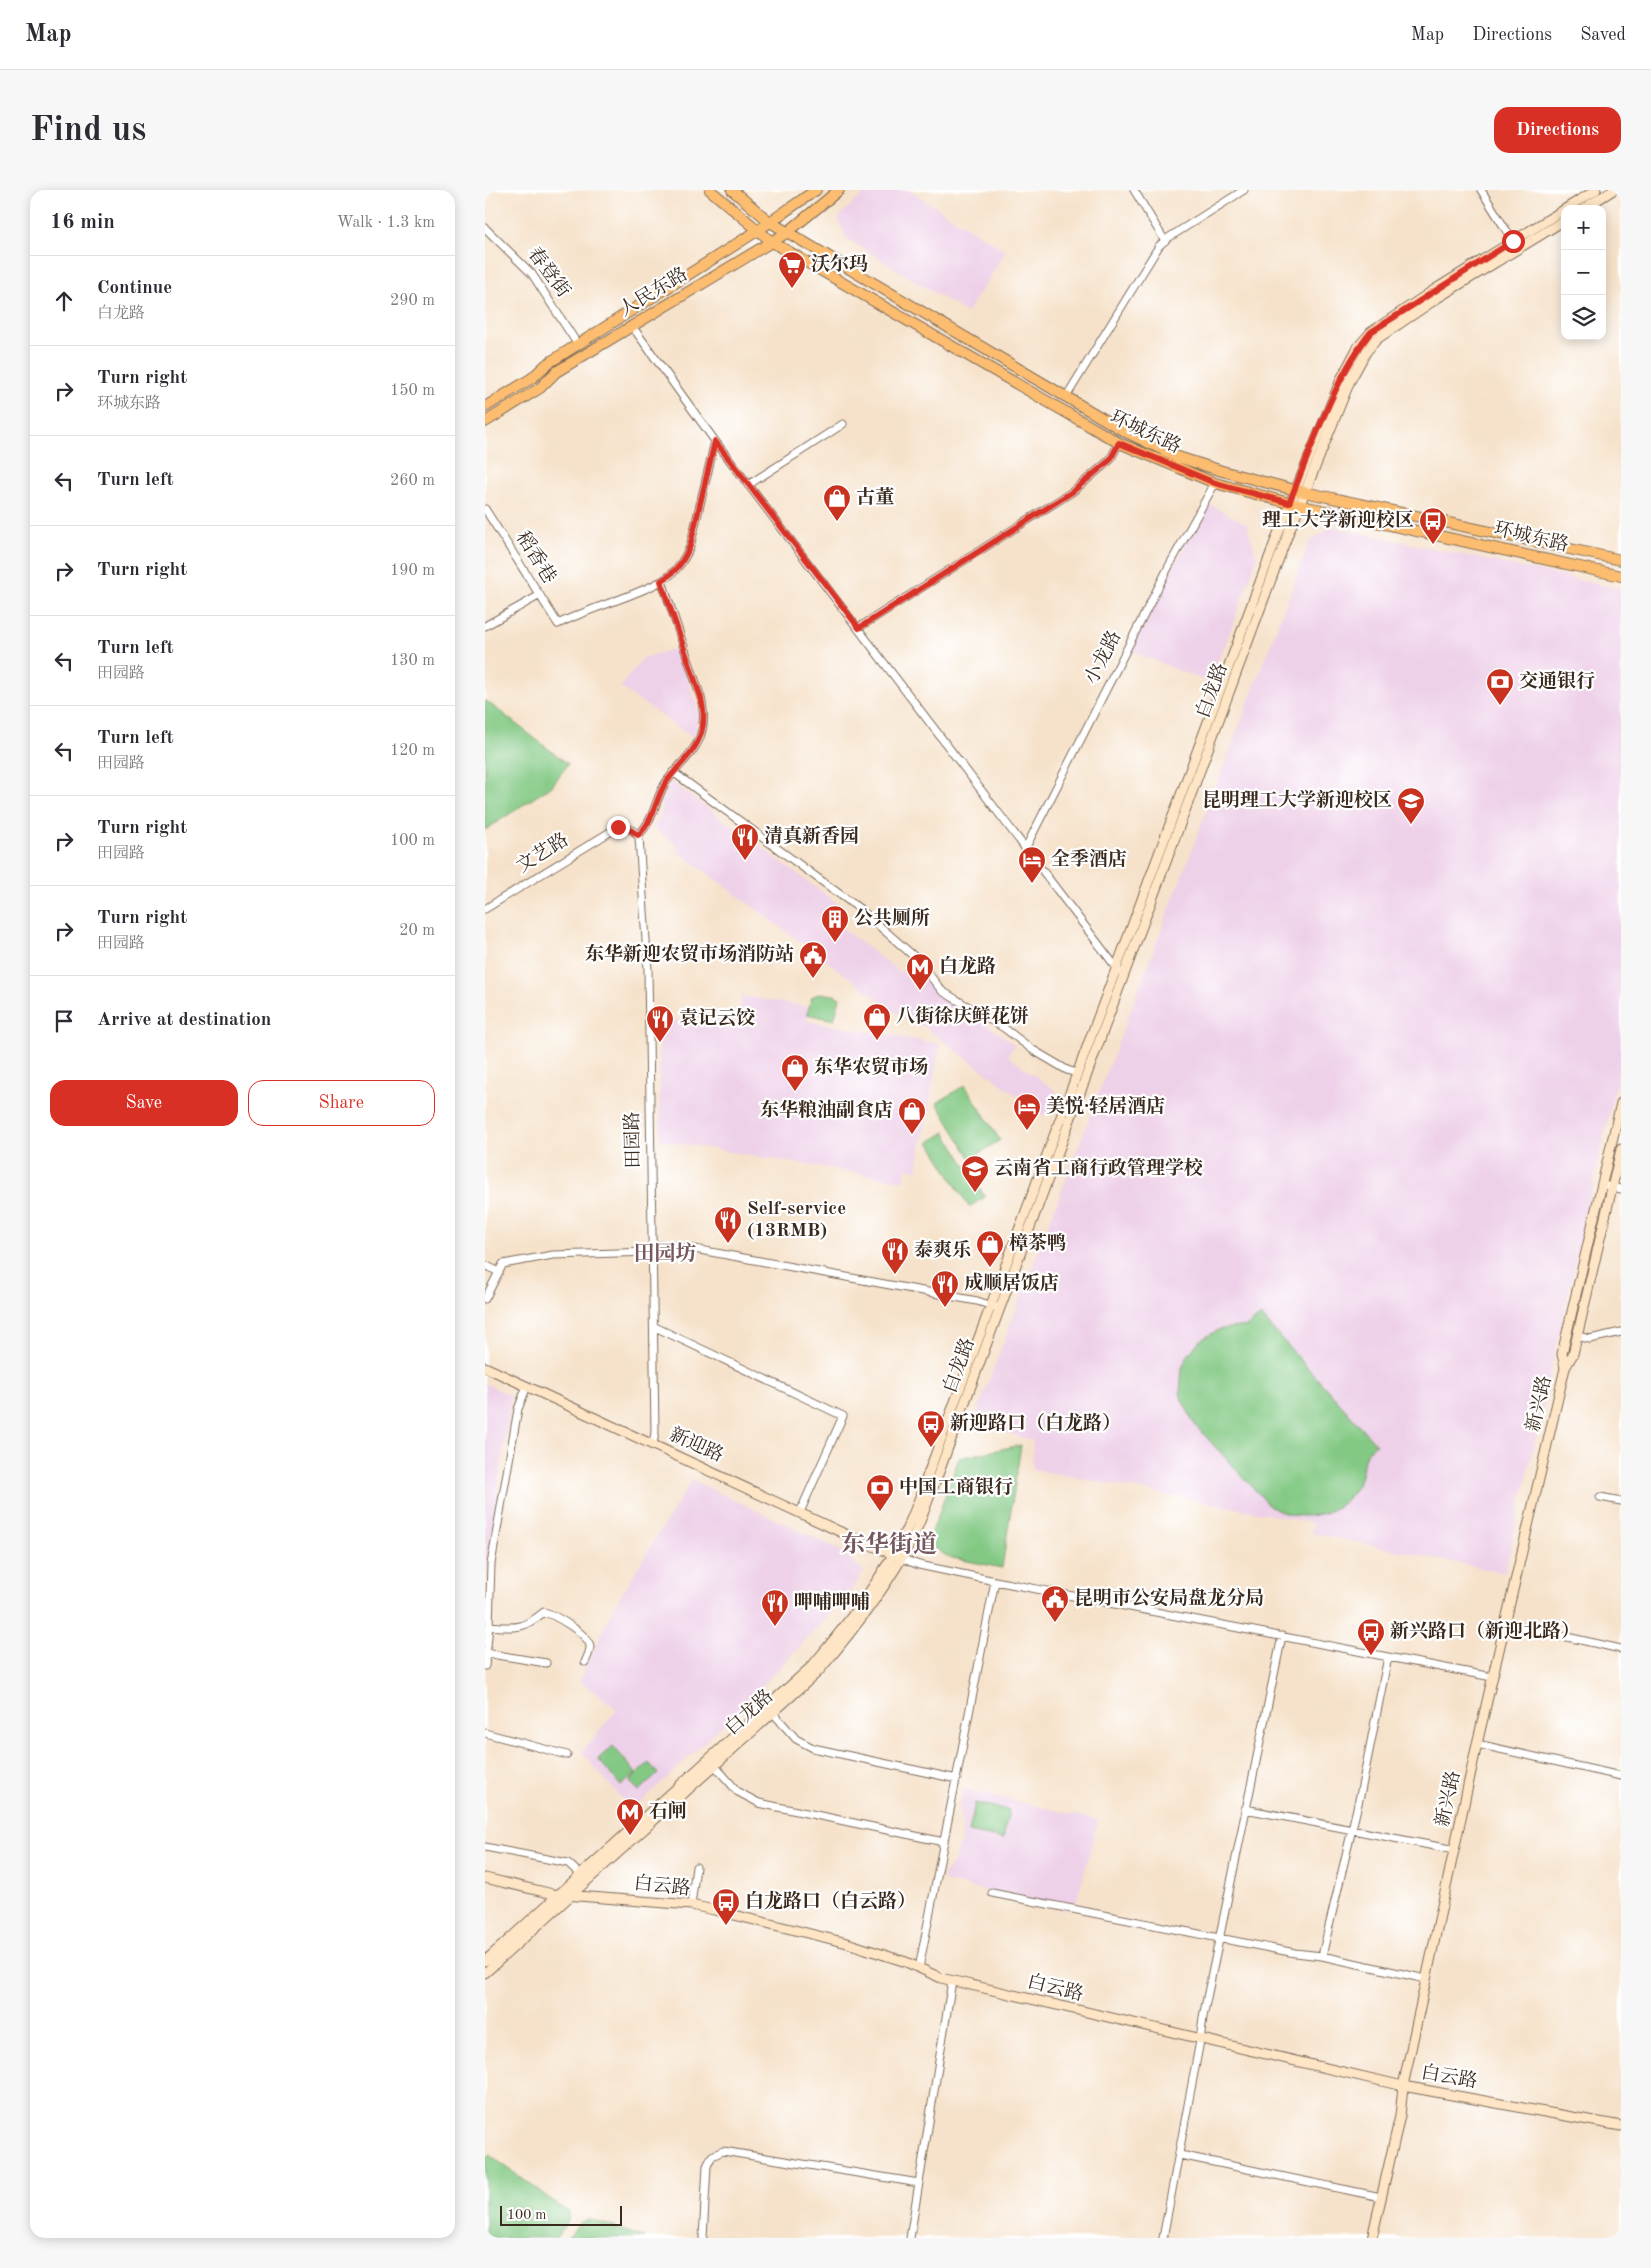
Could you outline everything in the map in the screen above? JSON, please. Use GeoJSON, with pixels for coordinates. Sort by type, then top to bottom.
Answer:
{"type":"FeatureCollection","features":[{"type":"Feature","properties":{"kind":"main road","name":"环城东路"},"geometry":{"type":"LineString","coordinates":[[710,190],[772,242],[1119,443],[1215,483],[1294,504],[1621,576]]}},
{"type":"Feature","properties":{"kind":"main road","name":"环城东路"},"geometry":{"type":"LineString","coordinates":[[732,190],[770,222],[1130,434],[1178,457],[1222,471],[1299,491],[1621,560]]}},
{"type":"Feature","properties":{"kind":"main road","name":"人民东路"},"geometry":{"type":"LineString","coordinates":[[485,407],[532,378],[547,364],[757,231],[816,190]]}},
{"type":"Feature","properties":{"kind":"main road","name":"人民东路"},"geometry":{"type":"LineString","coordinates":[[485,422],[540,388],[556,372],[788,232],[839,190]]}},
{"type":"Feature","properties":{"kind":"main road","name":"白龙路"},"geometry":{"type":"LineString","coordinates":[[1572,205],[1596,190]]}},
{"type":"Feature","properties":{"kind":"main road"},"geometry":{"type":"LineString","coordinates":[[1589,205],[1613,190]]}},
{"type":"Feature","properties":{"kind":"main road","name":"白龙路"},"geometry":{"type":"LineString","coordinates":[[485,1973],[774,1714],[818,1672],[838,1649],[897,1556],[995,1307],[1342,377],[1358,347],[1371,332],[1561,211]]}},
{"type":"Feature","properties":{"kind":"main road","name":"白龙路"},"geometry":{"type":"LineString","coordinates":[[1299,491],[1350,381],[1366,352],[1377,339],[1439,297],[1561,222]]}},
{"type":"Feature","properties":{"kind":"main road","name":"白龙路"},"geometry":{"type":"LineString","coordinates":[[995,1307],[1077,1073],[1120,972]]}},
{"type":"Feature","properties":{"kind":"main road","name":"新兴路"},"geometry":{"type":"LineString","coordinates":[[1565,1368],[1562,1354],[1621,1103]]}},
{"type":"Feature","properties":{"kind":"main road","name":"新兴路"},"geometry":{"type":"LineString","coordinates":[[1372,2238],[1400,2116],[1403,2086],[1504,1623],[1565,1368],[1573,1354],[1617,1188],[1621,1149]]}},
{"type":"Feature","properties":{"kind":"main road","name":"新迎路"},"geometry":{"type":"LineString","coordinates":[[485,1367],[858,1540],[897,1556]]}},
{"type":"Feature","properties":{"kind":"main road","name":"白龙路"},"geometry":{"type":"LineString","coordinates":[[485,1961],[812,1666],[831,1644],[897,1556]]}},
{"type":"Feature","properties":{"kind":"main road","name":"白云路"},"geometry":{"type":"LineString","coordinates":[[485,1878],[559,1894],[691,1905],[847,1943],[952,1980],[1200,2040],[1403,2086],[1621,2126]]}},
{"type":"Feature","properties":{"kind":"street"},"geometry":{"type":"LineString","coordinates":[[1134,190],[1165,241]]}},
{"type":"Feature","properties":{"kind":"street"},"geometry":{"type":"LineString","coordinates":[[1066,396],[1159,246],[1244,190]]}},
{"type":"Feature","properties":{"kind":"street"},"geometry":{"type":"LineString","coordinates":[[1481,190],[1513,241]]}},
{"type":"Feature","properties":{"kind":"street","name":"春登街"},"geometry":{"type":"LineString","coordinates":[[485,228],[532,274],[578,345]]}},
{"type":"Feature","properties":{"kind":"street"},"geometry":{"type":"LineString","coordinates":[[632,326],[715,441],[1120,972]]}},
{"type":"Feature","properties":{"kind":"street"},"geometry":{"type":"LineString","coordinates":[[748,484],[843,424]]}},
{"type":"Feature","properties":{"kind":"street"},"geometry":{"type":"LineString","coordinates":[[638,835],[649,821],[664,785],[699,739],[704,713],[661,581],[673,574],[683,562],[690,546],[715,441]]}},
{"type":"Feature","properties":{"kind":"street"},"geometry":{"type":"LineString","coordinates":[[859,628],[1072,492],[1110,460],[1119,443]]}},
{"type":"Feature","properties":{"kind":"street","name":"小龙路"},"geometry":{"type":"LineString","coordinates":[[1025,849],[1169,566],[1215,483]]}},
{"type":"Feature","properties":{"kind":"street","name":"稻香巷"},"geometry":{"type":"LineString","coordinates":[[485,509],[558,624],[575,615],[633,596],[661,581]]}},
{"type":"Feature","properties":{"kind":"street"},"geometry":{"type":"LineString","coordinates":[[485,626],[539,595]]}},
{"type":"Feature","properties":{"kind":"street"},"geometry":{"type":"LineString","coordinates":[[485,615],[493,621]]}},
{"type":"Feature","properties":{"kind":"street"},"geometry":{"type":"LineString","coordinates":[[673,772],[860,909],[917,959],[942,991],[1004,1028],[1033,1050],[1067,1070],[1077,1073]]}},
{"type":"Feature","properties":{"kind":"street","name":"文艺路"},"geometry":{"type":"LineString","coordinates":[[485,910],[618,827],[626,827],[638,835]]}},
{"type":"Feature","properties":{"kind":"street","name":"田园路"},"geometry":{"type":"LineString","coordinates":[[638,835],[641,843],[648,970],[651,1249],[655,1327],[655,1432],[653,1445]]}},
{"type":"Feature","properties":{"kind":"street"},"geometry":{"type":"LineString","coordinates":[[1603,1186],[1617,1188]]}},
{"type":"Feature","properties":{"kind":"street"},"geometry":{"type":"LineString","coordinates":[[485,1299],[503,1264],[553,1255],[678,1246],[977,1301],[995,1307]]}},
{"type":"Feature","properties":{"kind":"street"},"geometry":{"type":"LineString","coordinates":[[485,1265],[499,1272]]}},
{"type":"Feature","properties":{"kind":"street"},"geometry":{"type":"LineString","coordinates":[[655,1327],[843,1416],[800,1512]]}},
{"type":"Feature","properties":{"kind":"street"},"geometry":{"type":"LineString","coordinates":[[1577,1336],[1590,1339],[1621,1332]]}},
{"type":"Feature","properties":{"kind":"street"},"geometry":{"type":"LineString","coordinates":[[485,1666],[489,1626],[491,1564],[499,1510],[518,1409],[527,1386]]}},
{"type":"Feature","properties":{"kind":"street"},"geometry":{"type":"LineString","coordinates":[[1600,1497],[1621,1501]]}},
{"type":"Feature","properties":{"kind":"street"},"geometry":{"type":"LineString","coordinates":[[897,1556],[995,1581],[1492,1677]]}},
{"type":"Feature","properties":{"kind":"street"},"geometry":{"type":"LineString","coordinates":[[919,1968],[995,1581]]}},
{"type":"Feature","properties":{"kind":"street"},"geometry":{"type":"LineString","coordinates":[[489,1626],[519,1628],[529,1625],[544,1612],[554,1614],[588,1640],[591,1648],[585,1662]]}},
{"type":"Feature","properties":{"kind":"street"},"geometry":{"type":"LineString","coordinates":[[1504,1623],[1621,1649]]}},
{"type":"Feature","properties":{"kind":"street"},"geometry":{"type":"LineString","coordinates":[[1163,2238],[1180,2155],[1203,2018],[1282,1636]]}},
{"type":"Feature","properties":{"kind":"street"},"geometry":{"type":"LineString","coordinates":[[486,1653],[546,1663]]}},
{"type":"Feature","properties":{"kind":"street"},"geometry":{"type":"LineString","coordinates":[[1322,1956],[1352,1829],[1388,1657]]}},
{"type":"Feature","properties":{"kind":"street"},"geometry":{"type":"LineString","coordinates":[[774,1714],[796,1739],[813,1748],[957,1779]]}},
{"type":"Feature","properties":{"kind":"street"},"geometry":{"type":"LineString","coordinates":[[485,1733],[567,1755]]}},
{"type":"Feature","properties":{"kind":"street"},"geometry":{"type":"LineString","coordinates":[[1477,1744],[1621,1776]]}},
{"type":"Feature","properties":{"kind":"street"},"geometry":{"type":"LineString","coordinates":[[715,1766],[738,1792],[759,1803],[944,1842]]}},
{"type":"Feature","properties":{"kind":"street"},"geometry":{"type":"LineString","coordinates":[[1245,1809],[1455,1850]]}},
{"type":"Feature","properties":{"kind":"street"},"geometry":{"type":"LineString","coordinates":[[485,1847],[568,1863],[581,1875]]}},
{"type":"Feature","properties":{"kind":"street"},"geometry":{"type":"LineString","coordinates":[[691,1905],[696,1867]]}},
{"type":"Feature","properties":{"kind":"street"},"geometry":{"type":"LineString","coordinates":[[992,1893],[1295,1953],[1322,1956],[1426,1979]]}},
{"type":"Feature","properties":{"kind":"street"},"geometry":{"type":"LineString","coordinates":[[910,2238],[952,1980]]}},
{"type":"Feature","properties":{"kind":"street"},"geometry":{"type":"LineString","coordinates":[[703,2238],[707,2166],[712,2156],[723,2151],[919,2183]]}},
{"type":"Feature","properties":{"kind":"street"},"geometry":{"type":"LineString","coordinates":[[1180,2155],[1381,2197]]}},
{"type":"Feature","properties":{"kind":"shaded area"},"geometry":{"type":"Polygon","coordinates":[[[868,190],[908,190],[1006,251],[967,313],[846,238],[838,220],[842,213],[868,190]]]}},
{"type":"Feature","properties":{"kind":"shaded area"},"geometry":{"type":"Polygon","coordinates":[[[1207,503],[1247,524],[1257,558],[1226,643],[1207,682],[1129,650],[1207,503]]]}},
{"type":"Feature","properties":{"kind":"shaded area","name":"昆明理工大学新迎校区"},"geometry":{"type":"Polygon","coordinates":[[[1333,527],[1621,589],[1621,1062],[1505,1573],[1312,1533],[1313,1523],[1032,1469],[1033,1441],[973,1422],[1310,541],[1333,527]]]}},
{"type":"Feature","properties":{"kind":"shaded area"},"geometry":{"type":"Polygon","coordinates":[[[677,648],[697,707],[698,719],[693,738],[620,687],[643,658],[677,648]]]}},
{"type":"Feature","properties":{"kind":"shaded area"},"geometry":{"type":"Polygon","coordinates":[[[671,781],[841,906],[839,909],[846,915],[839,926],[901,973],[911,962],[923,978],[1015,1045],[1008,1056],[1056,1091],[1046,1117],[915,1020],[912,1024],[677,851],[677,845],[653,828],[664,808],[660,805],[671,781]]]}},
{"type":"Feature","properties":{"kind":"shaded area","name":"东华农贸市场"},"geometry":{"type":"Polygon","coordinates":[[[742,996],[810,1007],[807,1021],[940,1044],[917,1170],[906,1168],[904,1181],[660,1140],[659,1018],[690,1021],[719,1020],[738,1023],[742,996]]]}},
{"type":"Feature","properties":{"kind":"shaded area"},"geometry":{"type":"Polygon","coordinates":[[[485,1383],[511,1396],[485,1582],[485,1383]]]}},
{"type":"Feature","properties":{"kind":"shaded area"},"geometry":{"type":"Polygon","coordinates":[[[692,1480],[838,1549],[864,1571],[851,1591],[756,1693],[632,1811],[582,1752],[617,1709],[579,1681],[616,1603],[692,1480]]]}},
{"type":"Feature","properties":{"kind":"shaded area"},"geometry":{"type":"Polygon","coordinates":[[[963,1789],[1098,1820],[1077,1901],[1065,1910],[944,1881],[943,1875],[954,1861],[961,1842],[962,1825],[959,1805],[963,1789]]]}},
{"type":"Feature","properties":{"kind":"green space"},"geometry":{"type":"Polygon","coordinates":[[[485,700],[568,764],[552,786],[485,830],[485,700]]]}},
{"type":"Feature","properties":{"kind":"green space"},"geometry":{"type":"Polygon","coordinates":[[[820,993],[840,998],[834,1020],[807,1014],[812,997],[820,993]]]}},
{"type":"Feature","properties":{"kind":"green space"},"geometry":{"type":"Polygon","coordinates":[[[965,1085],[1000,1140],[971,1159],[937,1103],[965,1085]]]}},
{"type":"Feature","properties":{"kind":"green space"},"geometry":{"type":"Polygon","coordinates":[[[945,1132],[985,1197],[969,1207],[929,1142],[945,1132]]]}},
{"type":"Feature","properties":{"kind":"green space"},"geometry":{"type":"Polygon","coordinates":[[[1261,1316],[1376,1444],[1364,1458],[1359,1481],[1352,1493],[1333,1509],[1321,1514],[1309,1516],[1296,1515],[1271,1507],[1195,1425],[1182,1400],[1180,1392],[1182,1368],[1189,1354],[1199,1341],[1220,1329],[1248,1326],[1261,1316]]]}},
{"type":"Feature","properties":{"kind":"green space"},"geometry":{"type":"Polygon","coordinates":[[[1021,1445],[1002,1568],[948,1557],[928,1543],[959,1458],[1021,1445]]]}},
{"type":"Feature","properties":{"kind":"green space"},"geometry":{"type":"Polygon","coordinates":[[[613,1746],[636,1773],[621,1786],[598,1759],[613,1746]]]}},
{"type":"Feature","properties":{"kind":"green space"},"geometry":{"type":"Polygon","coordinates":[[[649,1763],[658,1774],[639,1791],[629,1781],[649,1763]]]}},
{"type":"Feature","properties":{"kind":"green space"},"geometry":{"type":"Polygon","coordinates":[[[975,1803],[1009,1810],[1003,1839],[969,1832],[975,1803]]]}},
{"type":"Feature","properties":{"kind":"green space"},"geometry":{"type":"Polygon","coordinates":[[[490,2155],[569,2213],[568,2221],[556,2238],[492,2238],[485,2234],[485,2159],[490,2155]]]}},
{"type":"Feature","properties":{"kind":"green space"},"geometry":{"type":"Polygon","coordinates":[[[589,2220],[645,2238],[568,2238],[581,2222],[589,2220]]]}},
{"type":"Feature","properties":{"kind":"place","name":"沃尔玛"},"geometry":{"type":"Point","coordinates":[792,289]}},
{"type":"Feature","properties":{"kind":"place","name":"古董"},"geometry":{"type":"Point","coordinates":[837,522]}},
{"type":"Feature","properties":{"kind":"place","name":"理工大学新迎校区"},"geometry":{"type":"Point","coordinates":[1433,545]}},
{"type":"Feature","properties":{"kind":"place","name":"交通银行"},"geometry":{"type":"Point","coordinates":[1500,706]}},
{"type":"Feature","properties":{"kind":"place","name":"昆明理工大学新迎校区"},"geometry":{"type":"Point","coordinates":[1411,825]}},
{"type":"Feature","properties":{"kind":"place","name":"清真新香园"},"geometry":{"type":"Point","coordinates":[745,861]}},
{"type":"Feature","properties":{"kind":"place","name":"全季酒店"},"geometry":{"type":"Point","coordinates":[1032,884]}},
{"type":"Feature","properties":{"kind":"place","name":"公共厕所"},"geometry":{"type":"Point","coordinates":[835,943]}},
{"type":"Feature","properties":{"kind":"place","name":"东华新迎农贸市场消防站"},"geometry":{"type":"Point","coordinates":[813,979]}},
{"type":"Feature","properties":{"kind":"place","name":"白龙路"},"geometry":{"type":"Point","coordinates":[920,991]}},
{"type":"Feature","properties":{"kind":"place","name":"八街徐庆鲜花饼"},"geometry":{"type":"Point","coordinates":[877,1041]}},
{"type":"Feature","properties":{"kind":"place","name":"袁记云饺"},"geometry":{"type":"Point","coordinates":[660,1043]}},
{"type":"Feature","properties":{"kind":"place","name":"东华农贸市场"},"geometry":{"type":"Point","coordinates":[795,1092]}},
{"type":"Feature","properties":{"kind":"place","name":"美悦·轻居酒店"},"geometry":{"type":"Point","coordinates":[1027,1131]}},
{"type":"Feature","properties":{"kind":"place","name":"东华粮油副食店"},"geometry":{"type":"Point","coordinates":[912,1135]}},
{"type":"Feature","properties":{"kind":"place","name":"云南省工商行政管理学校"},"geometry":{"type":"Point","coordinates":[975,1193]}},
{"type":"Feature","properties":{"kind":"place","name":"Self-service (13RMB)"},"geometry":{"type":"Point","coordinates":[728,1244]}},
{"type":"Feature","properties":{"kind":"place","name":"樟茶鸭"},"geometry":{"type":"Point","coordinates":[990,1268]}},
{"type":"Feature","properties":{"kind":"place","name":"泰爽乐"},"geometry":{"type":"Point","coordinates":[895,1275]}},
{"type":"Feature","properties":{"kind":"place","name":"成顺居饭店"},"geometry":{"type":"Point","coordinates":[945,1308]}},
{"type":"Feature","properties":{"kind":"place","name":"新迎路口（白龙路）"},"geometry":{"type":"Point","coordinates":[931,1448]}},
{"type":"Feature","properties":{"kind":"place","name":"中国工商银行"},"geometry":{"type":"Point","coordinates":[880,1512]}},
{"type":"Feature","properties":{"kind":"place","name":"昆明市公安局盘龙分局"},"geometry":{"type":"Point","coordinates":[1055,1623]}},
{"type":"Feature","properties":{"kind":"place","name":"呷哺呷哺"},"geometry":{"type":"Point","coordinates":[775,1627]}},
{"type":"Feature","properties":{"kind":"place","name":"新兴路口（新迎北路）"},"geometry":{"type":"Point","coordinates":[1371,1656]}},
{"type":"Feature","properties":{"kind":"place","name":"石闸"},"geometry":{"type":"Point","coordinates":[630,1836]}},
{"type":"Feature","properties":{"kind":"place","name":"白龙路口（白云路）"},"geometry":{"type":"Point","coordinates":[726,1926]}},
{"type":"Feature","properties":{"kind":"district","name":"田园坊"},"geometry":{"type":"Point","coordinates":[665,1254]}},
{"type":"Feature","properties":{"kind":"district","name":"东华街道"},"geometry":{"type":"Point","coordinates":[889,1546]}},
{"type":"Feature","properties":{"kind":"route"},"geometry":{"type":"LineString","coordinates":[[618,827],[626,827],[635,831],[638,835],[643,830],[657,806],[664,785],[699,739],[703,727],[704,713],[701,698],[661,581],[673,574],[683,562],[690,546],[715,441],[859,628],[1072,492],[1110,460],[1119,443],[1215,483],[1289,503],[1342,377],[1358,347],[1371,332],[1513,241]]}}]}
